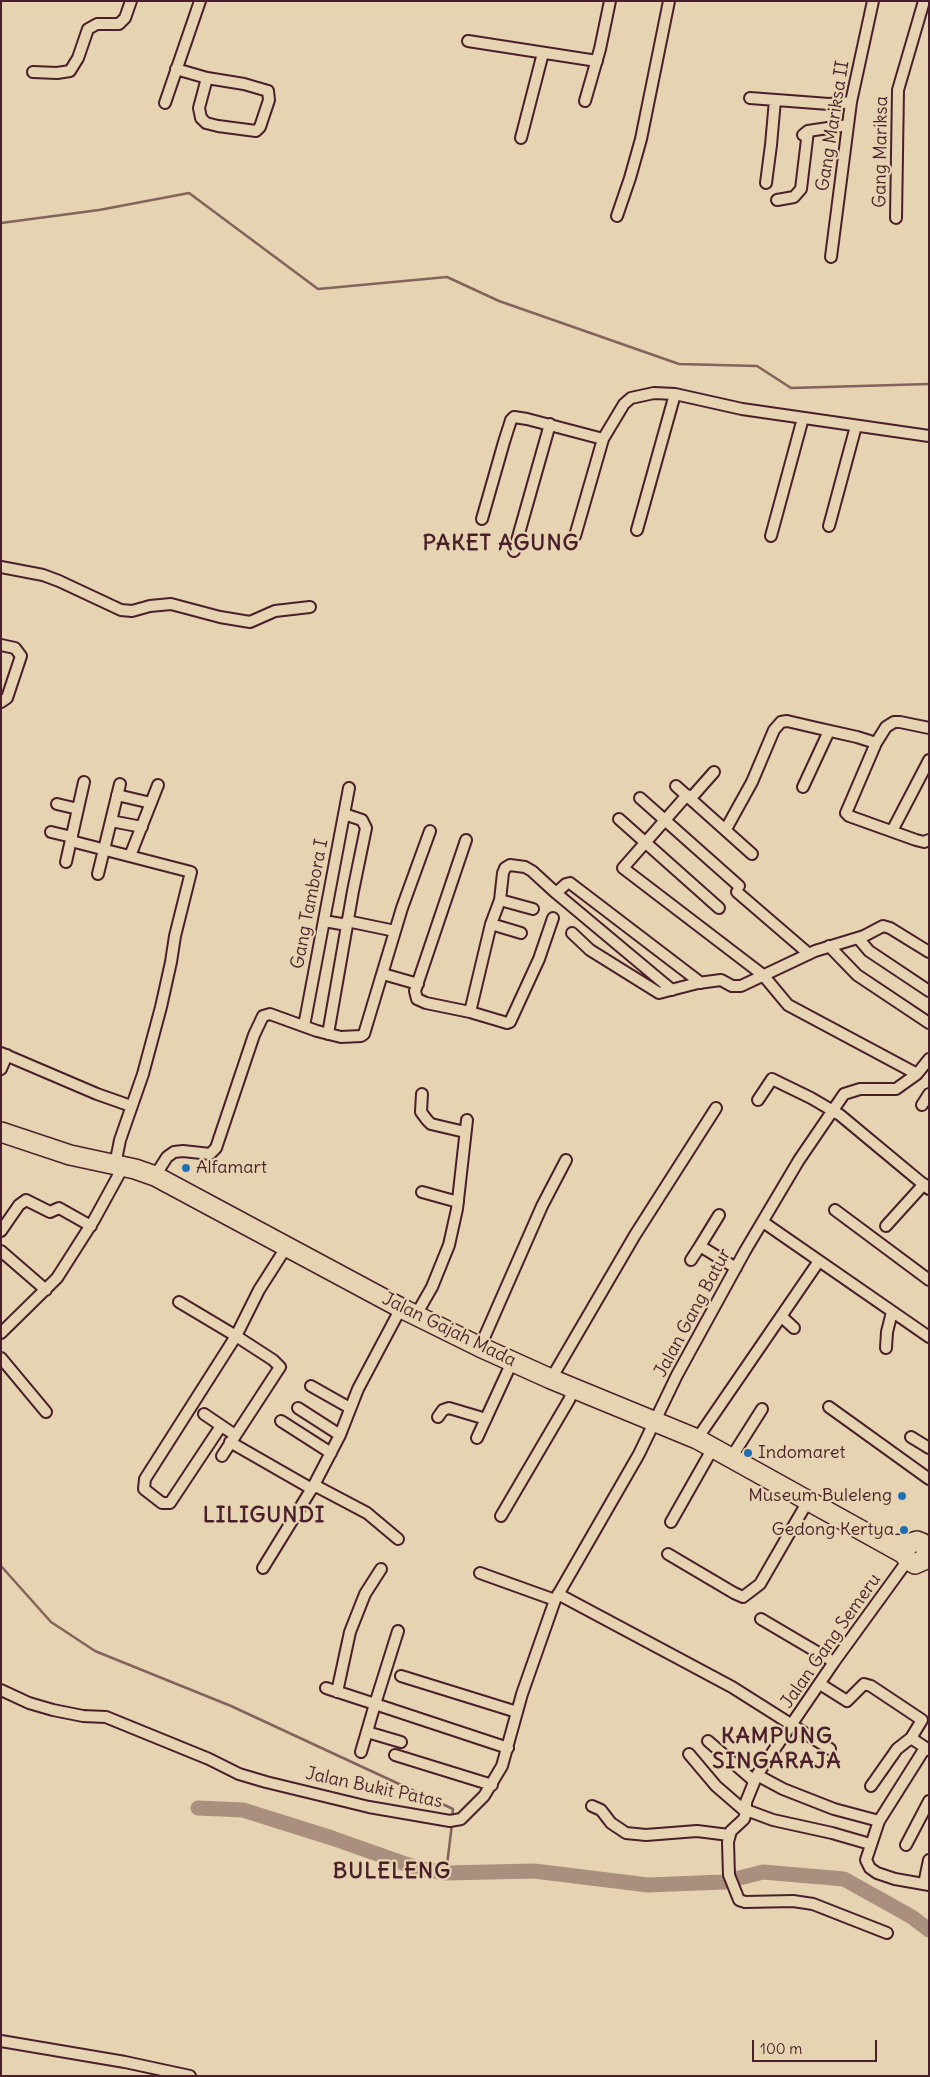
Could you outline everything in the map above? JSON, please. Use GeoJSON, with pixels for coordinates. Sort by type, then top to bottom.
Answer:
{"type":"FeatureCollection","features":[{"type":"Feature","properties":{"kind":"highway","name":"Jalan Gajah Mada"},"geometry":{"type":"LineString","coordinates":[[1,1132],[70,1155],[155,1176],[409,1312],[480,1347],[704,1444],[808,1501],[918,1550]]}},
{"type":"Feature","properties":{"kind":"street"},"geometry":{"type":"LineString","coordinates":[[33,72],[57,73],[70,71],[78,58],[88,29],[97,24],[119,24],[125,18],[131,1]]}},
{"type":"Feature","properties":{"kind":"street"},"geometry":{"type":"LineString","coordinates":[[165,103],[200,1]]}},
{"type":"Feature","properties":{"kind":"street"},"geometry":{"type":"LineString","coordinates":[[585,101],[597,61],[610,1]]}},
{"type":"Feature","properties":{"kind":"street"},"geometry":{"type":"LineString","coordinates":[[617,216],[641,139],[669,1]]}},
{"type":"Feature","properties":{"kind":"street","name":"Gang Mariksa II"},"geometry":{"type":"LineString","coordinates":[[831,257],[851,102],[873,1]]}},
{"type":"Feature","properties":{"kind":"street","name":"Gang Mariksa"},"geometry":{"type":"LineString","coordinates":[[896,218],[898,96],[924,1]]}},
{"type":"Feature","properties":{"kind":"street"},"geometry":{"type":"LineString","coordinates":[[468,41],[597,61]]}},
{"type":"Feature","properties":{"kind":"street"},"geometry":{"type":"LineString","coordinates":[[521,138],[543,53]]}},
{"type":"Feature","properties":{"kind":"street"},"geometry":{"type":"LineString","coordinates":[[176,69],[207,78],[244,84],[268,91],[270,100],[260,127],[256,131],[218,126],[201,118],[199,108],[207,78]]}},
{"type":"Feature","properties":{"kind":"street"},"geometry":{"type":"LineString","coordinates":[[750,98],[838,104],[851,102]]}},
{"type":"Feature","properties":{"kind":"street"},"geometry":{"type":"LineString","coordinates":[[766,183],[775,100]]}},
{"type":"Feature","properties":{"kind":"street"},"geometry":{"type":"LineString","coordinates":[[777,200],[794,197],[801,189],[805,134],[848,125]]}},
{"type":"Feature","properties":{"kind":"street"},"geometry":{"type":"LineString","coordinates":[[575,536],[602,438],[624,404],[635,395],[654,393],[675,394],[742,409],[929,436]]}},
{"type":"Feature","properties":{"kind":"street"},"geometry":{"type":"LineString","coordinates":[[637,530],[675,394]]}},
{"type":"Feature","properties":{"kind":"street"},"geometry":{"type":"LineString","coordinates":[[482,519],[511,420],[519,417],[602,438]]}},
{"type":"Feature","properties":{"kind":"street"},"geometry":{"type":"LineString","coordinates":[[771,536],[803,418]]}},
{"type":"Feature","properties":{"kind":"street"},"geometry":{"type":"LineString","coordinates":[[514,551],[550,424]]}},
{"type":"Feature","properties":{"kind":"street"},"geometry":{"type":"LineString","coordinates":[[829,526],[856,426]]}},
{"type":"Feature","properties":{"kind":"street"},"geometry":{"type":"LineString","coordinates":[[1,567],[51,578],[77,588],[122,610],[132,611],[150,606],[171,604],[220,617],[250,622],[275,611],[310,607]]}},
{"type":"Feature","properties":{"kind":"street"},"geometry":{"type":"LineString","coordinates":[[1,645],[15,648],[21,656],[7,698],[1,702]]}},
{"type":"Feature","properties":{"kind":"street"},"geometry":{"type":"LineString","coordinates":[[726,829],[752,782],[776,726],[781,722],[787,721],[857,737],[876,744]]}},
{"type":"Feature","properties":{"kind":"street"},"geometry":{"type":"LineString","coordinates":[[929,728],[894,722],[886,727],[876,744],[846,812],[849,816],[920,841],[929,840]]}},
{"type":"Feature","properties":{"kind":"street"},"geometry":{"type":"LineString","coordinates":[[803,787],[829,731]]}},
{"type":"Feature","properties":{"kind":"street"},"geometry":{"type":"LineString","coordinates":[[892,831],[929,760]]}},
{"type":"Feature","properties":{"kind":"street"},"geometry":{"type":"LineString","coordinates":[[714,772],[665,820],[622,868],[763,975],[788,1005],[917,1074],[929,1059]]}},
{"type":"Feature","properties":{"kind":"street"},"geometry":{"type":"LineString","coordinates":[[66,862],[84,782]]}},
{"type":"Feature","properties":{"kind":"street"},"geometry":{"type":"LineString","coordinates":[[98,874],[120,784]]}},
{"type":"Feature","properties":{"kind":"street"},"geometry":{"type":"LineString","coordinates":[[130,856],[158,785]]}},
{"type":"Feature","properties":{"kind":"street"},"geometry":{"type":"LineString","coordinates":[[676,786],[752,854]]}},
{"type":"Feature","properties":{"kind":"street","name":"Gang Tambora I"},"geometry":{"type":"LineString","coordinates":[[304,1026],[349,788]]}},
{"type":"Feature","properties":{"kind":"street"},"geometry":{"type":"LineString","coordinates":[[117,795],[151,804]]}},
{"type":"Feature","properties":{"kind":"street"},"geometry":{"type":"LineString","coordinates":[[640,798],[809,954]]}},
{"type":"Feature","properties":{"kind":"street"},"geometry":{"type":"LineString","coordinates":[[57,804],[78,809]]}},
{"type":"Feature","properties":{"kind":"street"},"geometry":{"type":"LineString","coordinates":[[328,1034],[366,828],[362,820],[344,814]]}},
{"type":"Feature","properties":{"kind":"street"},"geometry":{"type":"LineString","coordinates":[[619,819],[719,908]]}},
{"type":"Feature","properties":{"kind":"street"},"geometry":{"type":"LineString","coordinates":[[111,821],[142,827]]}},
{"type":"Feature","properties":{"kind":"street"},"geometry":{"type":"LineString","coordinates":[[155,1176],[167,1157],[174,1152],[183,1150],[208,1154],[212,1153],[216,1148],[262,1017],[265,1014],[270,1014],[328,1034],[351,1037],[364,1034],[395,932],[430,831]]}},
{"type":"Feature","properties":{"kind":"street"},"geometry":{"type":"LineString","coordinates":[[1,1333],[46,1290],[62,1270],[91,1226],[119,1166],[120,1140],[143,1074],[161,1007],[175,936],[191,872],[104,850],[51,832]]}},
{"type":"Feature","properties":{"kind":"street"},"geometry":{"type":"LineString","coordinates":[[466,840],[418,984],[416,996],[420,1001],[470,1012],[507,1023],[510,1022],[539,959],[553,918]]}},
{"type":"Feature","properties":{"kind":"street"},"geometry":{"type":"LineString","coordinates":[[470,1012],[491,924],[500,900],[503,873],[505,868],[510,865],[525,867],[532,871],[672,990]]}},
{"type":"Feature","properties":{"kind":"street"},"geometry":{"type":"LineString","coordinates":[[556,893],[566,884],[570,884],[701,982]]}},
{"type":"Feature","properties":{"kind":"street"},"geometry":{"type":"LineString","coordinates":[[500,900],[533,909]]}},
{"type":"Feature","properties":{"kind":"street"},"geometry":{"type":"LineString","coordinates":[[324,921],[347,923],[395,932]]}},
{"type":"Feature","properties":{"kind":"street"},"geometry":{"type":"LineString","coordinates":[[491,924],[521,933]]}},
{"type":"Feature","properties":{"kind":"street"},"geometry":{"type":"LineString","coordinates":[[572,934],[590,950],[659,994],[701,982],[720,980],[732,986],[741,986],[809,954],[858,938],[885,926],[929,952]]}},
{"type":"Feature","properties":{"kind":"street"},"geometry":{"type":"LineString","coordinates":[[858,938],[870,951],[929,991]]}},
{"type":"Feature","properties":{"kind":"street"},"geometry":{"type":"LineString","coordinates":[[829,946],[857,974],[929,1023]]}},
{"type":"Feature","properties":{"kind":"street"},"geometry":{"type":"LineString","coordinates":[[383,974],[418,984]]}},
{"type":"Feature","properties":{"kind":"street"},"geometry":{"type":"LineString","coordinates":[[1,1069],[4,1054],[131,1106]]}},
{"type":"Feature","properties":{"kind":"street","name":"Jalan Gang Batur"},"geometry":{"type":"LineString","coordinates":[[654,1422],[685,1360],[736,1268],[799,1160],[841,1096],[853,1090],[896,1089],[917,1074]]}},
{"type":"Feature","properties":{"kind":"street"},"geometry":{"type":"LineString","coordinates":[[758,1100],[772,1079],[832,1110],[926,1184],[886,1226]]}},
{"type":"Feature","properties":{"kind":"street"},"geometry":{"type":"LineString","coordinates":[[422,1094],[421,1112],[431,1124],[465,1132]]}},
{"type":"Feature","properties":{"kind":"street"},"geometry":{"type":"LineString","coordinates":[[922,1105],[929,1094]]}},
{"type":"Feature","properties":{"kind":"street"},"geometry":{"type":"LineString","coordinates":[[551,1379],[635,1235],[716,1108]]}},
{"type":"Feature","properties":{"kind":"street"},"geometry":{"type":"LineString","coordinates":[[263,1568],[313,1487],[340,1435],[358,1389],[409,1312],[432,1287],[446,1252],[458,1202],[467,1120]]}},
{"type":"Feature","properties":{"kind":"street"},"geometry":{"type":"LineString","coordinates":[[480,1347],[542,1206],[566,1160]]}},
{"type":"Feature","properties":{"kind":"street"},"geometry":{"type":"LineString","coordinates":[[422,1192],[458,1202]]}},
{"type":"Feature","properties":{"kind":"street"},"geometry":{"type":"LineString","coordinates":[[1,1231],[22,1202],[26,1200],[50,1212],[59,1208],[91,1226]]}},
{"type":"Feature","properties":{"kind":"street"},"geometry":{"type":"LineString","coordinates":[[835,1210],[929,1280]]}},
{"type":"Feature","properties":{"kind":"street"},"geometry":{"type":"LineString","coordinates":[[691,1260],[719,1215]]}},
{"type":"Feature","properties":{"kind":"street"},"geometry":{"type":"LineString","coordinates":[[763,1222],[929,1337]]}},
{"type":"Feature","properties":{"kind":"street"},"geometry":{"type":"LineString","coordinates":[[221,1426],[170,1502],[162,1504],[147,1493],[143,1485],[145,1479],[236,1336],[259,1290],[287,1246]]}},
{"type":"Feature","properties":{"kind":"street"},"geometry":{"type":"LineString","coordinates":[[700,1246],[736,1268]]}},
{"type":"Feature","properties":{"kind":"street"},"geometry":{"type":"LineString","coordinates":[[1,1251],[46,1290]]}},
{"type":"Feature","properties":{"kind":"street"},"geometry":{"type":"LineString","coordinates":[[671,1522],[704,1444],[782,1317],[819,1261]]}},
{"type":"Feature","properties":{"kind":"street"},"geometry":{"type":"LineString","coordinates":[[179,1302],[276,1362],[280,1368],[222,1456]]}},
{"type":"Feature","properties":{"kind":"street"},"geometry":{"type":"LineString","coordinates":[[886,1348],[887,1332],[892,1312]]}},
{"type":"Feature","properties":{"kind":"street"},"geometry":{"type":"LineString","coordinates":[[782,1317],[794,1328]]}},
{"type":"Feature","properties":{"kind":"street"},"geometry":{"type":"LineString","coordinates":[[1,1358],[46,1412]]}},
{"type":"Feature","properties":{"kind":"street"},"geometry":{"type":"LineString","coordinates":[[477,1438],[512,1362]]}},
{"type":"Feature","properties":{"kind":"street"},"geometry":{"type":"LineString","coordinates":[[311,1386],[350,1408]]}},
{"type":"Feature","properties":{"kind":"street"},"geometry":{"type":"LineString","coordinates":[[501,1516],[565,1408],[574,1388]]}},
{"type":"Feature","properties":{"kind":"street"},"geometry":{"type":"LineString","coordinates":[[830,1407],[929,1479]]}},
{"type":"Feature","properties":{"kind":"street"},"geometry":{"type":"LineString","coordinates":[[298,1408],[340,1435]]}},
{"type":"Feature","properties":{"kind":"street"},"geometry":{"type":"LineString","coordinates":[[438,1417],[446,1408],[486,1419]]}},
{"type":"Feature","properties":{"kind":"street"},"geometry":{"type":"LineString","coordinates":[[731,1458],[762,1408]]}},
{"type":"Feature","properties":{"kind":"street"},"geometry":{"type":"LineString","coordinates":[[204,1414],[221,1426],[232,1439],[313,1487],[367,1513],[398,1539]]}},
{"type":"Feature","properties":{"kind":"street"},"geometry":{"type":"LineString","coordinates":[[281,1421],[331,1453]]}},
{"type":"Feature","properties":{"kind":"street","name":"Jalan Bukit Patas"},"geometry":{"type":"LineString","coordinates":[[1,1690],[29,1703],[53,1710],[114,1720],[252,1778],[369,1807],[454,1821],[470,1811],[492,1785],[502,1766],[517,1712],[557,1597],[616,1496],[654,1422]]}},
{"type":"Feature","properties":{"kind":"street"},"geometry":{"type":"LineString","coordinates":[[911,1436],[929,1448]]}},
{"type":"Feature","properties":{"kind":"street"},"geometry":{"type":"LineString","coordinates":[[668,1554],[743,1597],[760,1584],[808,1501]]}},
{"type":"Feature","properties":{"kind":"street","name":"Jalan Gang Semeru"},"geometry":{"type":"LineString","coordinates":[[729,1835],[744,1819],[746,1802],[755,1778],[834,1662],[918,1550]]}},
{"type":"Feature","properties":{"kind":"street"},"geometry":{"type":"LineString","coordinates":[[337,1692],[350,1632],[365,1594],[381,1569]]}},
{"type":"Feature","properties":{"kind":"street"},"geometry":{"type":"LineString","coordinates":[[480,1573],[557,1597],[732,1687],[830,1749]]}},
{"type":"Feature","properties":{"kind":"street"},"geometry":{"type":"LineString","coordinates":[[761,1619],[834,1662]]}},
{"type":"Feature","properties":{"kind":"street"},"geometry":{"type":"LineString","coordinates":[[361,1752],[398,1631]]}},
{"type":"Feature","properties":{"kind":"street"},"geometry":{"type":"LineString","coordinates":[[401,1676],[517,1712]]}},
{"type":"Feature","properties":{"kind":"street"},"geometry":{"type":"LineString","coordinates":[[820,1684],[847,1701],[864,1684],[871,1686],[922,1720],[912,1738],[897,1749],[871,1786]]}},
{"type":"Feature","properties":{"kind":"street"},"geometry":{"type":"LineString","coordinates":[[326,1688],[508,1748]]}},
{"type":"Feature","properties":{"kind":"street"},"geometry":{"type":"LineString","coordinates":[[367,1732],[401,1742]]}},
{"type":"Feature","properties":{"kind":"street"},"geometry":{"type":"LineString","coordinates":[[912,1738],[927,1749],[879,1822],[870,1844],[866,1862],[877,1873],[895,1879],[926,1884],[929,1860]]}},
{"type":"Feature","properties":{"kind":"street"},"geometry":{"type":"LineString","coordinates":[[708,1741],[755,1778],[839,1811],[879,1822]]}},
{"type":"Feature","properties":{"kind":"street"},"geometry":{"type":"LineString","coordinates":[[689,1754],[716,1786],[746,1811],[773,1820],[832,1833],[870,1844]]}},
{"type":"Feature","properties":{"kind":"street"},"geometry":{"type":"LineString","coordinates":[[395,1756],[492,1785]]}},
{"type":"Feature","properties":{"kind":"street"},"geometry":{"type":"LineString","coordinates":[[906,1845],[929,1801]]}},
{"type":"Feature","properties":{"kind":"street"},"geometry":{"type":"LineString","coordinates":[[592,1806],[601,1810],[611,1823],[626,1833],[646,1836],[697,1832],[729,1835],[729,1874],[738,1898],[745,1902],[793,1901],[813,1904],[887,1933]]}},
{"type":"Feature","properties":{"kind":"street"},"geometry":{"type":"LineString","coordinates":[[1,2042],[125,2062],[190,2076]]}},
{"type":"Feature","properties":{"kind":"waterway"},"geometry":{"type":"LineString","coordinates":[[1,223],[99,210],[189,193],[318,289],[447,277],[499,301],[679,364],[757,366],[791,388],[929,384]]}},
{"type":"Feature","properties":{"kind":"waterway"},"geometry":{"type":"LineString","coordinates":[[1,1566],[51,1622],[95,1651],[231,1706],[453,1809],[452,1818]]}},
{"type":"Feature","properties":{"kind":"waterway"},"geometry":{"type":"LineString","coordinates":[[198,1808],[243,1810],[332,1838],[417,1868],[446,1873],[534,1871],[648,1885],[724,1882],[763,1872],[844,1879],[912,1917],[929,1930]]}},
{"type":"Feature","properties":{"kind":"waterway"},"geometry":{"type":"LineString","coordinates":[[446,1873],[452,1824]]}},
{"type":"Feature","properties":{"kind":"place","name":"Alfamart"},"geometry":{"type":"Point","coordinates":[186,1168]}},
{"type":"Feature","properties":{"kind":"place","name":"Indomaret"},"geometry":{"type":"Point","coordinates":[748,1453]}},
{"type":"Feature","properties":{"kind":"place","name":"Museum Buleleng"},"geometry":{"type":"Point","coordinates":[902,1496]}},
{"type":"Feature","properties":{"kind":"place","name":"Gedong Kertya"},"geometry":{"type":"Point","coordinates":[904,1530]}},
{"type":"Feature","properties":{"kind":"district","name":"PAKET AGUNG"},"geometry":{"type":"Point","coordinates":[501,544]}},
{"type":"Feature","properties":{"kind":"district","name":"LILIGUNDI"},"geometry":{"type":"Point","coordinates":[264,1516]}},
{"type":"Feature","properties":{"kind":"district","name":"KAMPUNG SINGARAJA"},"geometry":{"type":"Point","coordinates":[777,1750]}},
{"type":"Feature","properties":{"kind":"district","name":"BULELENG"},"geometry":{"type":"Point","coordinates":[392,1872]}}]}
